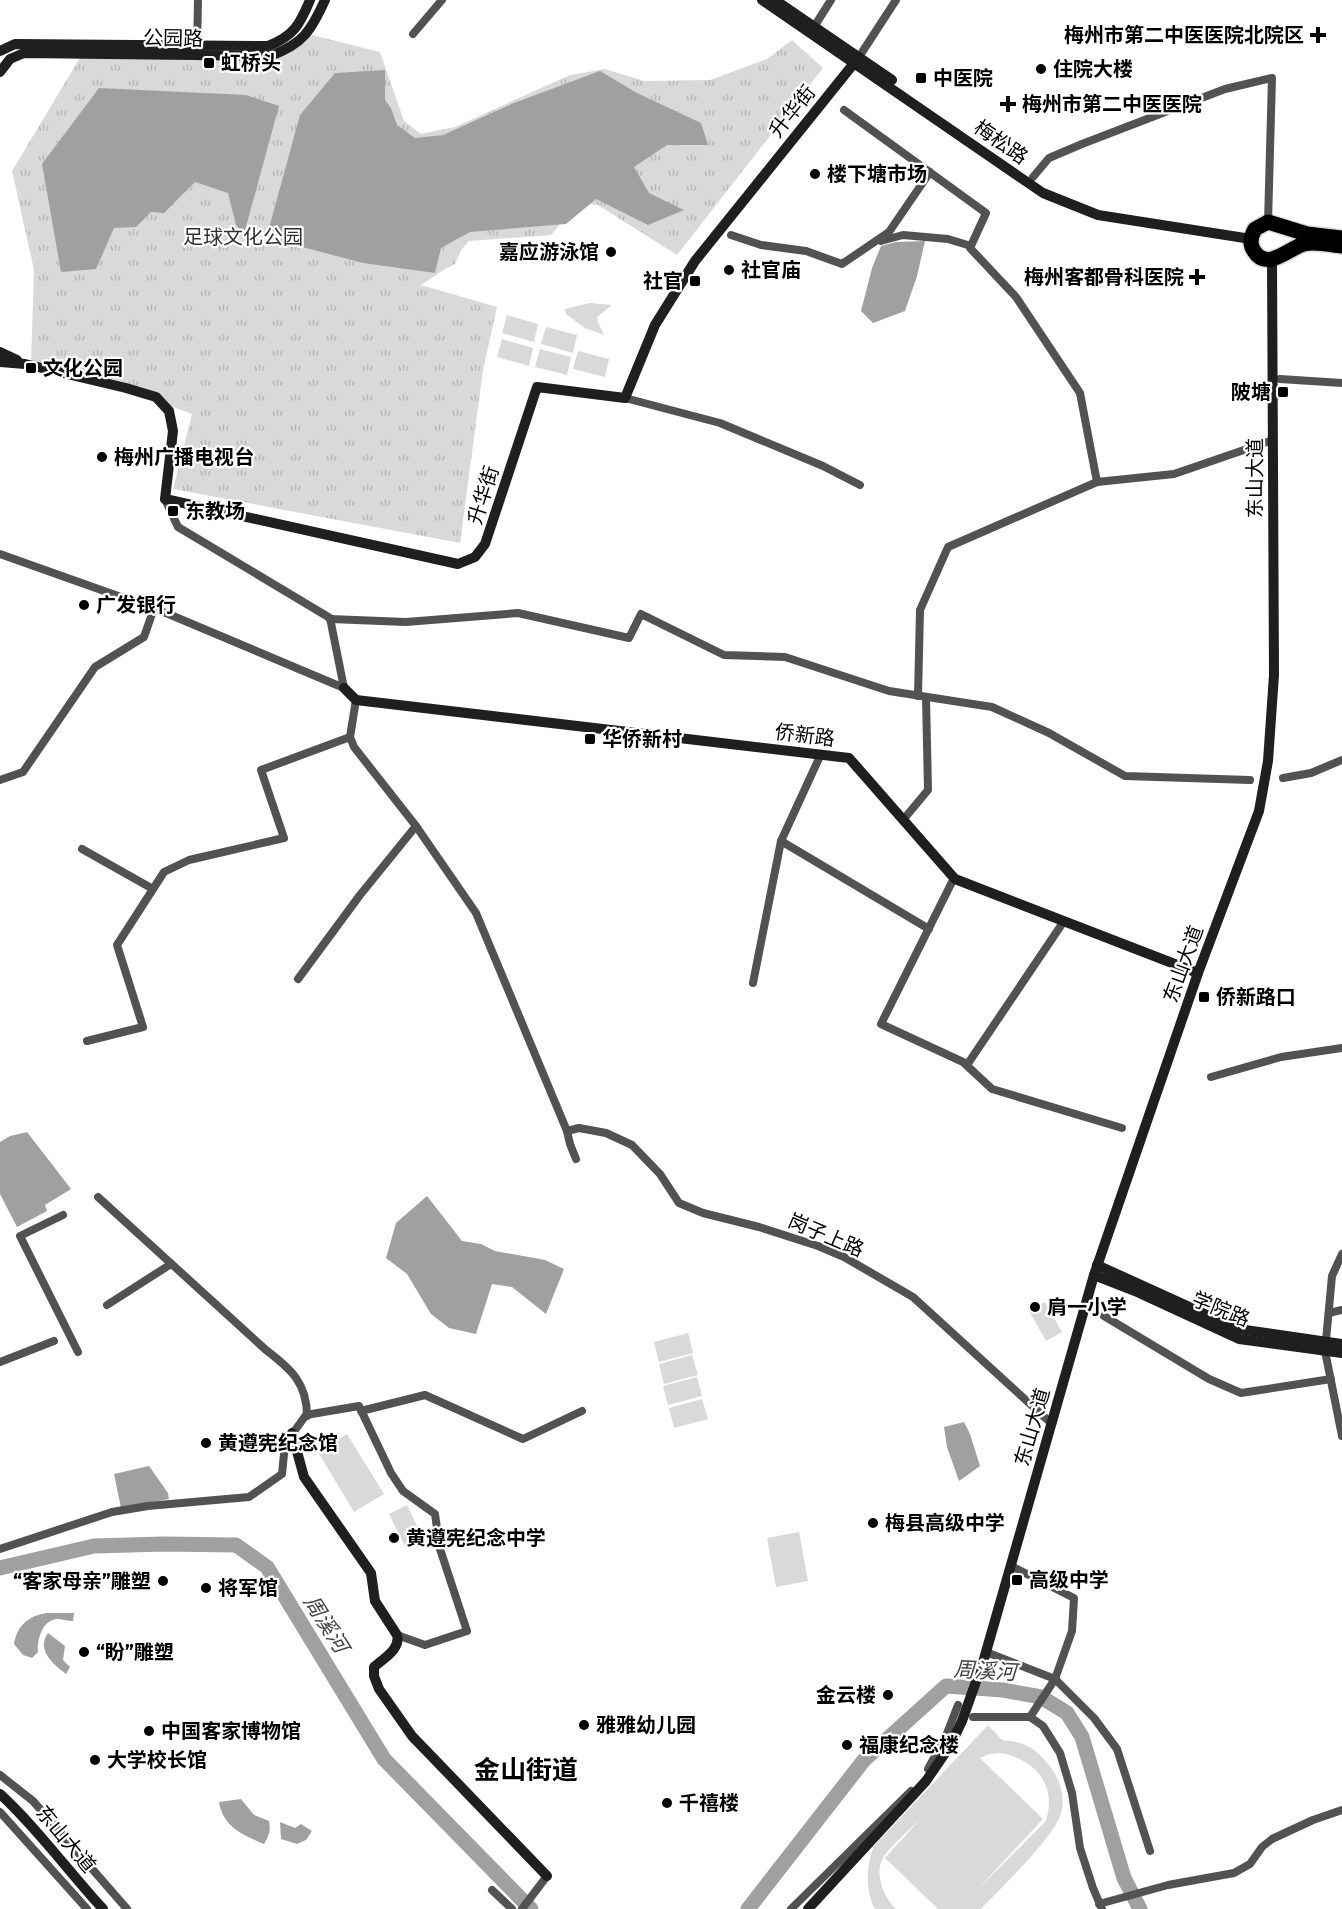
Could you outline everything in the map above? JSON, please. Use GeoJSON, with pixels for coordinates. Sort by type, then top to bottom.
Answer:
{"type":"FeatureCollection","features":[{"type":"Feature","properties":{"kind":"highway"},"geometry":{"type":"LineString","coordinates":[[1274,224],[1284,229],[1288,239],[1286,250],[1277,257]]}},
{"type":"Feature","properties":{"kind":"highway"},"geometry":{"type":"LineString","coordinates":[[1342,238],[1307,234],[1274,224],[1259,226],[1252,236],[1251,244],[1261,258],[1277,257],[1305,243],[1342,246]]}},
{"type":"Feature","properties":{"kind":"main road","name":"公园路"},"geometry":{"type":"LineString","coordinates":[[0,50],[15,44],[268,45],[282,40],[299,25],[310,0]]}},
{"type":"Feature","properties":{"kind":"main road","name":"公园路"},"geometry":{"type":"LineString","coordinates":[[10,59],[24,53],[270,56],[290,48],[310,32],[325,0]]}},
{"type":"Feature","properties":{"kind":"main road","name":"梅松路"},"geometry":{"type":"LineString","coordinates":[[762,0],[1043,193],[1098,215],[1252,236]]}},
{"type":"Feature","properties":{"kind":"main road","name":"梅松路"},"geometry":{"type":"LineString","coordinates":[[775,0],[1046,186],[1102,209],[1252,236]]}},
{"type":"Feature","properties":{"kind":"main road"},"geometry":{"type":"LineString","coordinates":[[0,50],[10,59],[0,72]]}},
{"type":"Feature","properties":{"kind":"main road","name":"升华街"},"geometry":{"type":"LineString","coordinates":[[165,499],[458,564],[475,557],[485,544],[537,387],[625,398],[655,325],[695,261],[859,57]]}},
{"type":"Feature","properties":{"kind":"main road","name":"东山大道"},"geometry":{"type":"LineString","coordinates":[[968,1719],[1095,1270],[1198,973],[1259,811],[1268,761],[1274,675],[1273,440],[1277,257]]}},
{"type":"Feature","properties":{"kind":"main road"},"geometry":{"type":"LineString","coordinates":[[0,352],[25,364]]}},
{"type":"Feature","properties":{"kind":"main road"},"geometry":{"type":"LineString","coordinates":[[0,362],[25,364],[156,397],[169,411],[173,431],[165,499]]}},
{"type":"Feature","properties":{"kind":"main road"},"geometry":{"type":"LineString","coordinates":[[344,688],[356,700]]}},
{"type":"Feature","properties":{"kind":"main road","name":"侨新路"},"geometry":{"type":"LineString","coordinates":[[356,700],[849,758],[954,878],[1198,973]]}},
{"type":"Feature","properties":{"kind":"main road","name":"学院路"},"geometry":{"type":"LineString","coordinates":[[1095,1270],[1134,1291],[1239,1339],[1325,1347],[1342,1353]]}},
{"type":"Feature","properties":{"kind":"main road","name":"学院路"},"geometry":{"type":"LineString","coordinates":[[1325,1347],[1342,1344]]}},
{"type":"Feature","properties":{"kind":"main road"},"geometry":{"type":"LineString","coordinates":[[292,1433],[304,1477],[371,1573],[375,1601],[397,1635],[399,1641],[397,1646],[374,1667],[378,1689],[412,1736],[547,1876]]}},
{"type":"Feature","properties":{"kind":"main road"},"geometry":{"type":"LineString","coordinates":[[808,1909],[926,1781],[968,1719]]}},
{"type":"Feature","properties":{"kind":"main road","name":"东山大道"},"geometry":{"type":"LineString","coordinates":[[0,1794],[21,1814],[103,1909]]}},
{"type":"Feature","properties":{"kind":"street"},"geometry":{"type":"LineString","coordinates":[[197,56],[198,0]]}},
{"type":"Feature","properties":{"kind":"street"},"geometry":{"type":"LineString","coordinates":[[413,34],[442,0]]}},
{"type":"Feature","properties":{"kind":"street"},"geometry":{"type":"LineString","coordinates":[[814,27],[831,0]]}},
{"type":"Feature","properties":{"kind":"street"},"geometry":{"type":"LineString","coordinates":[[859,57],[896,0]]}},
{"type":"Feature","properties":{"kind":"street"},"geometry":{"type":"LineString","coordinates":[[1033,177],[1049,158],[1082,144],[1226,89],[1272,78],[1274,224]]}},
{"type":"Feature","properties":{"kind":"street"},"geometry":{"type":"LineString","coordinates":[[844,111],[986,213],[970,248],[1016,297],[1080,393],[1097,482]]}},
{"type":"Feature","properties":{"kind":"street"},"geometry":{"type":"LineString","coordinates":[[731,235],[761,245],[806,251],[842,264],[889,232],[930,172]]}},
{"type":"Feature","properties":{"kind":"street"},"geometry":{"type":"LineString","coordinates":[[872,243],[903,235],[948,239],[971,246]]}},
{"type":"Feature","properties":{"kind":"street"},"geometry":{"type":"LineString","coordinates":[[1280,379],[1342,383]]}},
{"type":"Feature","properties":{"kind":"street"},"geometry":{"type":"LineString","coordinates":[[625,398],[720,423],[823,466],[860,485]]}},
{"type":"Feature","properties":{"kind":"street"},"geometry":{"type":"LineString","coordinates":[[903,820],[928,790],[922,697],[920,610],[948,548],[1097,482],[1174,474],[1273,440]]}},
{"type":"Feature","properties":{"kind":"street"},"geometry":{"type":"LineString","coordinates":[[165,499],[178,527],[330,620],[406,622],[518,613],[629,638],[641,614],[724,656],[785,657],[889,691],[992,706],[1049,733],[1125,776],[1250,780]]}},
{"type":"Feature","properties":{"kind":"street"},"geometry":{"type":"LineString","coordinates":[[0,554],[154,608],[344,688]]}},
{"type":"Feature","properties":{"kind":"street"},"geometry":{"type":"LineString","coordinates":[[0,780],[23,772],[95,667],[144,637],[154,608]]}},
{"type":"Feature","properties":{"kind":"street"},"geometry":{"type":"LineString","coordinates":[[330,620],[344,688]]}},
{"type":"Feature","properties":{"kind":"street"},"geometry":{"type":"LineString","coordinates":[[356,700],[350,737],[354,747],[416,826],[476,913],[567,1131],[576,1159]]}},
{"type":"Feature","properties":{"kind":"street"},"geometry":{"type":"LineString","coordinates":[[87,1041],[143,1027],[117,945],[164,872],[189,860],[284,838],[261,770],[350,737]]}},
{"type":"Feature","properties":{"kind":"street"},"geometry":{"type":"LineString","coordinates":[[753,983],[781,841],[821,754]]}},
{"type":"Feature","properties":{"kind":"street"},"geometry":{"type":"LineString","coordinates":[[1283,778],[1311,773],[1342,760]]}},
{"type":"Feature","properties":{"kind":"street"},"geometry":{"type":"LineString","coordinates":[[298,979],[360,895],[416,826]]}},
{"type":"Feature","properties":{"kind":"street"},"geometry":{"type":"LineString","coordinates":[[781,841],[929,929]]}},
{"type":"Feature","properties":{"kind":"street"},"geometry":{"type":"LineString","coordinates":[[82,849],[153,889]]}},
{"type":"Feature","properties":{"kind":"street"},"geometry":{"type":"LineString","coordinates":[[954,878],[881,1024],[967,1065],[992,1089],[1122,1128]]}},
{"type":"Feature","properties":{"kind":"street"},"geometry":{"type":"LineString","coordinates":[[967,1065],[1064,921]]}},
{"type":"Feature","properties":{"kind":"street"},"geometry":{"type":"LineString","coordinates":[[1211,1077],[1281,1058],[1342,1048]]}},
{"type":"Feature","properties":{"kind":"street","name":"岗子上路"},"geometry":{"type":"LineString","coordinates":[[567,1131],[579,1128],[606,1133],[632,1145],[660,1174],[679,1203],[703,1213],[759,1227],[818,1246],[844,1257],[913,1297],[1052,1424]]}},
{"type":"Feature","properties":{"kind":"street"},"geometry":{"type":"LineString","coordinates":[[98,1197],[266,1350],[289,1368],[298,1379],[308,1416]]}},
{"type":"Feature","properties":{"kind":"street"},"geometry":{"type":"LineString","coordinates":[[63,1215],[20,1236],[78,1352]]}},
{"type":"Feature","properties":{"kind":"street"},"geometry":{"type":"LineString","coordinates":[[1342,1254],[1332,1276],[1325,1347],[1342,1436]]}},
{"type":"Feature","properties":{"kind":"street"},"geometry":{"type":"LineString","coordinates":[[107,1305],[171,1264]]}},
{"type":"Feature","properties":{"kind":"street"},"geometry":{"type":"LineString","coordinates":[[1329,1313],[1342,1310]]}},
{"type":"Feature","properties":{"kind":"street"},"geometry":{"type":"LineString","coordinates":[[1104,1316],[1209,1379],[1241,1393],[1331,1379]]}},
{"type":"Feature","properties":{"kind":"street"},"geometry":{"type":"LineString","coordinates":[[0,1362],[54,1341]]}},
{"type":"Feature","properties":{"kind":"street"},"geometry":{"type":"LineString","coordinates":[[361,1411],[425,1395],[523,1439],[582,1411]]}},
{"type":"Feature","properties":{"kind":"street"},"geometry":{"type":"LineString","coordinates":[[0,1549],[112,1512],[148,1506],[249,1497],[282,1474],[285,1444],[306,1415],[359,1407],[391,1473],[403,1491],[435,1514],[440,1549],[467,1631],[425,1645],[397,1635]]}},
{"type":"Feature","properties":{"kind":"street"},"geometry":{"type":"LineString","coordinates":[[1011,1566],[1074,1598],[1072,1631],[1053,1682],[1032,1714]]}},
{"type":"Feature","properties":{"kind":"street"},"geometry":{"type":"LineString","coordinates":[[985,1656],[1053,1682],[1094,1718],[1116,1749],[1150,1851]]}},
{"type":"Feature","properties":{"kind":"street"},"geometry":{"type":"LineString","coordinates":[[792,1909],[917,1785],[933,1762],[958,1705]]}},
{"type":"Feature","properties":{"kind":"street"},"geometry":{"type":"LineString","coordinates":[[968,1719],[1032,1714]]}},
{"type":"Feature","properties":{"kind":"street"},"geometry":{"type":"LineString","coordinates":[[1032,1714],[1043,1726],[1060,1753],[1072,1792],[1080,1848],[1103,1905],[1168,1885],[1234,1874],[1250,1864],[1262,1847],[1272,1839],[1313,1820],[1342,1810]]}},
{"type":"Feature","properties":{"kind":"street"},"geometry":{"type":"LineString","coordinates":[[0,1775],[33,1801],[127,1909]]}},
{"type":"Feature","properties":{"kind":"street"},"geometry":{"type":"LineString","coordinates":[[0,1812],[87,1909]]}},
{"type":"Feature","properties":{"kind":"street"},"geometry":{"type":"LineString","coordinates":[[522,1909],[547,1876]]}},
{"type":"Feature","properties":{"kind":"street"},"geometry":{"type":"LineString","coordinates":[[492,1890],[512,1909]]}},
{"type":"Feature","properties":{"kind":"green space","name":"足球文化公园"},"geometry":{"type":"Polygon","coordinates":[[[312,35],[380,52],[404,121],[421,134],[455,127],[570,75],[605,69],[644,81],[710,80],[767,59],[792,40],[823,68],[677,255],[598,205],[578,203],[551,235],[469,241],[461,250],[455,264],[421,285],[497,307],[483,370],[460,543],[173,489],[192,414],[133,392],[31,365],[34,270],[12,171],[84,51],[282,54],[308,40],[312,35]]]}},
{"type":"Feature","properties":{"kind":"green space"},"geometry":{"type":"Polygon","coordinates":[[[590,303],[612,305],[597,317],[604,335],[585,328],[566,314],[565,309],[590,303]]]}},
{"type":"Feature","properties":{"kind":"green space"},"geometry":{"type":"Polygon","coordinates":[[[507,315],[538,324],[534,342],[502,333],[507,315]]]}},
{"type":"Feature","properties":{"kind":"green space"},"geometry":{"type":"Polygon","coordinates":[[[546,327],[577,335],[573,353],[541,344],[546,327]]]}},
{"type":"Feature","properties":{"kind":"green space"},"geometry":{"type":"Polygon","coordinates":[[[502,339],[533,348],[529,366],[497,357],[502,339]]]}},
{"type":"Feature","properties":{"kind":"green space"},"geometry":{"type":"Polygon","coordinates":[[[540,349],[571,357],[567,375],[535,367],[540,349]]]}},
{"type":"Feature","properties":{"kind":"green space"},"geometry":{"type":"Polygon","coordinates":[[[578,351],[609,359],[605,377],[573,369],[578,351]]]}},
{"type":"Feature","properties":{"kind":"green space"},"geometry":{"type":"Polygon","coordinates":[[[1045,1302],[1062,1332],[1046,1341],[1029,1311],[1045,1302]]]}},
{"type":"Feature","properties":{"kind":"green space"},"geometry":{"type":"Polygon","coordinates":[[[688,1333],[693,1353],[659,1362],[654,1342],[688,1333]]]}},
{"type":"Feature","properties":{"kind":"green space"},"geometry":{"type":"Polygon","coordinates":[[[692,1355],[698,1375],[664,1384],[659,1364],[692,1355]]]}},
{"type":"Feature","properties":{"kind":"green space"},"geometry":{"type":"Polygon","coordinates":[[[697,1377],[702,1396],[668,1405],[663,1386],[697,1377]]]}},
{"type":"Feature","properties":{"kind":"green space"},"geometry":{"type":"Polygon","coordinates":[[[702,1399],[708,1419],[674,1428],[669,1408],[702,1399]]]}},
{"type":"Feature","properties":{"kind":"green space"},"geometry":{"type":"Polygon","coordinates":[[[347,1434],[384,1494],[354,1512],[318,1452],[347,1434]]]}},
{"type":"Feature","properties":{"kind":"green space"},"geometry":{"type":"Polygon","coordinates":[[[407,1505],[424,1540],[406,1548],[389,1514],[407,1505]]]}},
{"type":"Feature","properties":{"kind":"green space"},"geometry":{"type":"Polygon","coordinates":[[[799,1532],[808,1581],[776,1587],[767,1538],[799,1532]]]}},
{"type":"Feature","properties":{"kind":"green space"},"geometry":{"type":"Polygon","coordinates":[[[988,1725],[1002,1740],[1023,1744],[1039,1754],[1058,1780],[1062,1809],[1051,1832],[1028,1860],[981,1909],[938,1909],[885,1858],[922,1817],[890,1848],[880,1864],[880,1878],[884,1892],[896,1909],[875,1909],[868,1886],[869,1862],[874,1846],[988,1725]],[[1001,1753],[989,1754],[980,1758],[1043,1819],[976,1891],[1046,1821],[1049,1796],[1041,1776],[1034,1768],[1013,1756],[1001,1753]]]}},
{"type":"Feature","properties":{"kind":"shaded area"},"geometry":{"type":"Polygon","coordinates":[[[385,70],[385,100],[391,108],[397,125],[415,138],[443,135],[514,103],[600,71],[637,93],[701,123],[708,145],[667,145],[634,167],[649,193],[684,210],[648,225],[596,199],[566,224],[470,232],[441,248],[435,273],[363,263],[266,239],[300,115],[335,73],[385,70]]]}},
{"type":"Feature","properties":{"kind":"shaded area"},"geometry":{"type":"Polygon","coordinates":[[[99,88],[246,95],[279,106],[244,234],[236,225],[228,193],[195,182],[164,213],[151,212],[136,227],[114,228],[96,269],[61,272],[42,164],[99,88]]]}},
{"type":"Feature","properties":{"kind":"shaded area"},"geometry":{"type":"Polygon","coordinates":[[[925,241],[917,276],[905,311],[873,323],[861,311],[872,268],[881,246],[896,242],[925,241]]]}},
{"type":"Feature","properties":{"kind":"shaded area"},"geometry":{"type":"Polygon","coordinates":[[[27,1132],[71,1189],[45,1205],[47,1211],[17,1227],[0,1194],[0,1142],[10,1136],[27,1132]]]}},
{"type":"Feature","properties":{"kind":"shaded area"},"geometry":{"type":"Polygon","coordinates":[[[427,1196],[462,1241],[481,1244],[495,1251],[545,1260],[564,1269],[546,1314],[512,1287],[492,1284],[476,1334],[449,1328],[431,1314],[407,1274],[386,1258],[396,1223],[427,1196]]]}},
{"type":"Feature","properties":{"kind":"shaded area"},"geometry":{"type":"Polygon","coordinates":[[[964,1422],[980,1466],[959,1481],[947,1447],[944,1427],[964,1422]]]}},
{"type":"Feature","properties":{"kind":"shaded area"},"geometry":{"type":"Polygon","coordinates":[[[149,1466],[168,1493],[169,1499],[121,1508],[114,1474],[149,1466]]]}},
{"type":"Feature","properties":{"kind":"shaded area"},"geometry":{"type":"Polygon","coordinates":[[[46,1613],[74,1613],[73,1621],[52,1620],[44,1627],[38,1642],[38,1652],[32,1658],[23,1655],[14,1644],[18,1632],[29,1619],[46,1613]]]}},
{"type":"Feature","properties":{"kind":"shaded area"},"geometry":{"type":"Polygon","coordinates":[[[48,1633],[65,1646],[63,1660],[70,1667],[66,1674],[51,1661],[45,1651],[45,1639],[48,1633]]]}},
{"type":"Feature","properties":{"kind":"shaded area"},"geometry":{"type":"Polygon","coordinates":[[[241,1799],[254,1815],[269,1821],[269,1833],[264,1844],[235,1829],[221,1811],[219,1802],[241,1799]]]}},
{"type":"Feature","properties":{"kind":"shaded area"},"geometry":{"type":"Polygon","coordinates":[[[280,1822],[295,1828],[301,1824],[312,1831],[306,1840],[297,1844],[281,1839],[280,1822]]]}},
{"type":"Feature","properties":{"kind":"waterway","name":"周溪河"},"geometry":{"type":"LineString","coordinates":[[0,1568],[94,1546],[236,1545],[267,1567],[384,1759],[531,1909]]}},
{"type":"Feature","properties":{"kind":"waterway","name":"周溪河"},"geometry":{"type":"LineString","coordinates":[[748,1909],[864,1760],[946,1686],[1003,1690],[1041,1697],[1067,1713],[1082,1737],[1124,1878],[1140,1909]]}},
{"type":"Feature","properties":{"kind":"place","name":"梅州市第二中医医院北院区"},"geometry":{"type":"Point","coordinates":[1318,35]}},
{"type":"Feature","properties":{"kind":"place","name":"虹桥头"},"geometry":{"type":"Point","coordinates":[209,63]}},
{"type":"Feature","properties":{"kind":"place","name":"住院大楼"},"geometry":{"type":"Point","coordinates":[1041,69]}},
{"type":"Feature","properties":{"kind":"place","name":"中医院"},"geometry":{"type":"Point","coordinates":[921,78]}},
{"type":"Feature","properties":{"kind":"place","name":"梅州市第二中医医院"},"geometry":{"type":"Point","coordinates":[1008,104]}},
{"type":"Feature","properties":{"kind":"place","name":"楼下塘市场"},"geometry":{"type":"Point","coordinates":[815,174]}},
{"type":"Feature","properties":{"kind":"place","name":"嘉应游泳馆"},"geometry":{"type":"Point","coordinates":[611,252]}},
{"type":"Feature","properties":{"kind":"place","name":"社官庙"},"geometry":{"type":"Point","coordinates":[729,270]}},
{"type":"Feature","properties":{"kind":"place","name":"梅州客都骨科医院"},"geometry":{"type":"Point","coordinates":[1197,277]}},
{"type":"Feature","properties":{"kind":"place","name":"社官"},"geometry":{"type":"Point","coordinates":[695,281]}},
{"type":"Feature","properties":{"kind":"place","name":"文化公园"},"geometry":{"type":"Point","coordinates":[31,368]}},
{"type":"Feature","properties":{"kind":"place","name":"陂塘"},"geometry":{"type":"Point","coordinates":[1283,392]}},
{"type":"Feature","properties":{"kind":"place","name":"梅州广播电视台"},"geometry":{"type":"Point","coordinates":[102,457]}},
{"type":"Feature","properties":{"kind":"place","name":"东教场"},"geometry":{"type":"Point","coordinates":[173,511]}},
{"type":"Feature","properties":{"kind":"place","name":"广发银行"},"geometry":{"type":"Point","coordinates":[84,605]}},
{"type":"Feature","properties":{"kind":"place","name":"华侨新村"},"geometry":{"type":"Point","coordinates":[590,739]}},
{"type":"Feature","properties":{"kind":"place","name":"侨新路口"},"geometry":{"type":"Point","coordinates":[1204,997]}},
{"type":"Feature","properties":{"kind":"place","name":"肩一小学"},"geometry":{"type":"Point","coordinates":[1035,1307]}},
{"type":"Feature","properties":{"kind":"place","name":"黄遵宪纪念馆"},"geometry":{"type":"Point","coordinates":[206,1443]}},
{"type":"Feature","properties":{"kind":"place","name":"梅县高级中学"},"geometry":{"type":"Point","coordinates":[873,1523]}},
{"type":"Feature","properties":{"kind":"place","name":"黄遵宪纪念中学"},"geometry":{"type":"Point","coordinates":[394,1538]}},
{"type":"Feature","properties":{"kind":"place","name":"高级中学"},"geometry":{"type":"Point","coordinates":[1017,1580]}},
{"type":"Feature","properties":{"kind":"place","name":"“客家母亲”雕塑"},"geometry":{"type":"Point","coordinates":[163,1581]}},
{"type":"Feature","properties":{"kind":"place","name":"将军馆"},"geometry":{"type":"Point","coordinates":[206,1588]}},
{"type":"Feature","properties":{"kind":"place","name":"“盼”雕塑"},"geometry":{"type":"Point","coordinates":[84,1652]}},
{"type":"Feature","properties":{"kind":"place","name":"金云楼"},"geometry":{"type":"Point","coordinates":[888,1695]}},
{"type":"Feature","properties":{"kind":"place","name":"雅雅幼儿园"},"geometry":{"type":"Point","coordinates":[584,1725]}},
{"type":"Feature","properties":{"kind":"place","name":"中国客家博物馆"},"geometry":{"type":"Point","coordinates":[149,1731]}},
{"type":"Feature","properties":{"kind":"place","name":"福康纪念楼"},"geometry":{"type":"Point","coordinates":[847,1745]}},
{"type":"Feature","properties":{"kind":"place","name":"大学校长馆"},"geometry":{"type":"Point","coordinates":[95,1760]}},
{"type":"Feature","properties":{"kind":"place","name":"千禧楼"},"geometry":{"type":"Point","coordinates":[667,1803]}},
{"type":"Feature","properties":{"kind":"district","name":"金山街道"},"geometry":{"type":"Point","coordinates":[526,1770]}}]}
